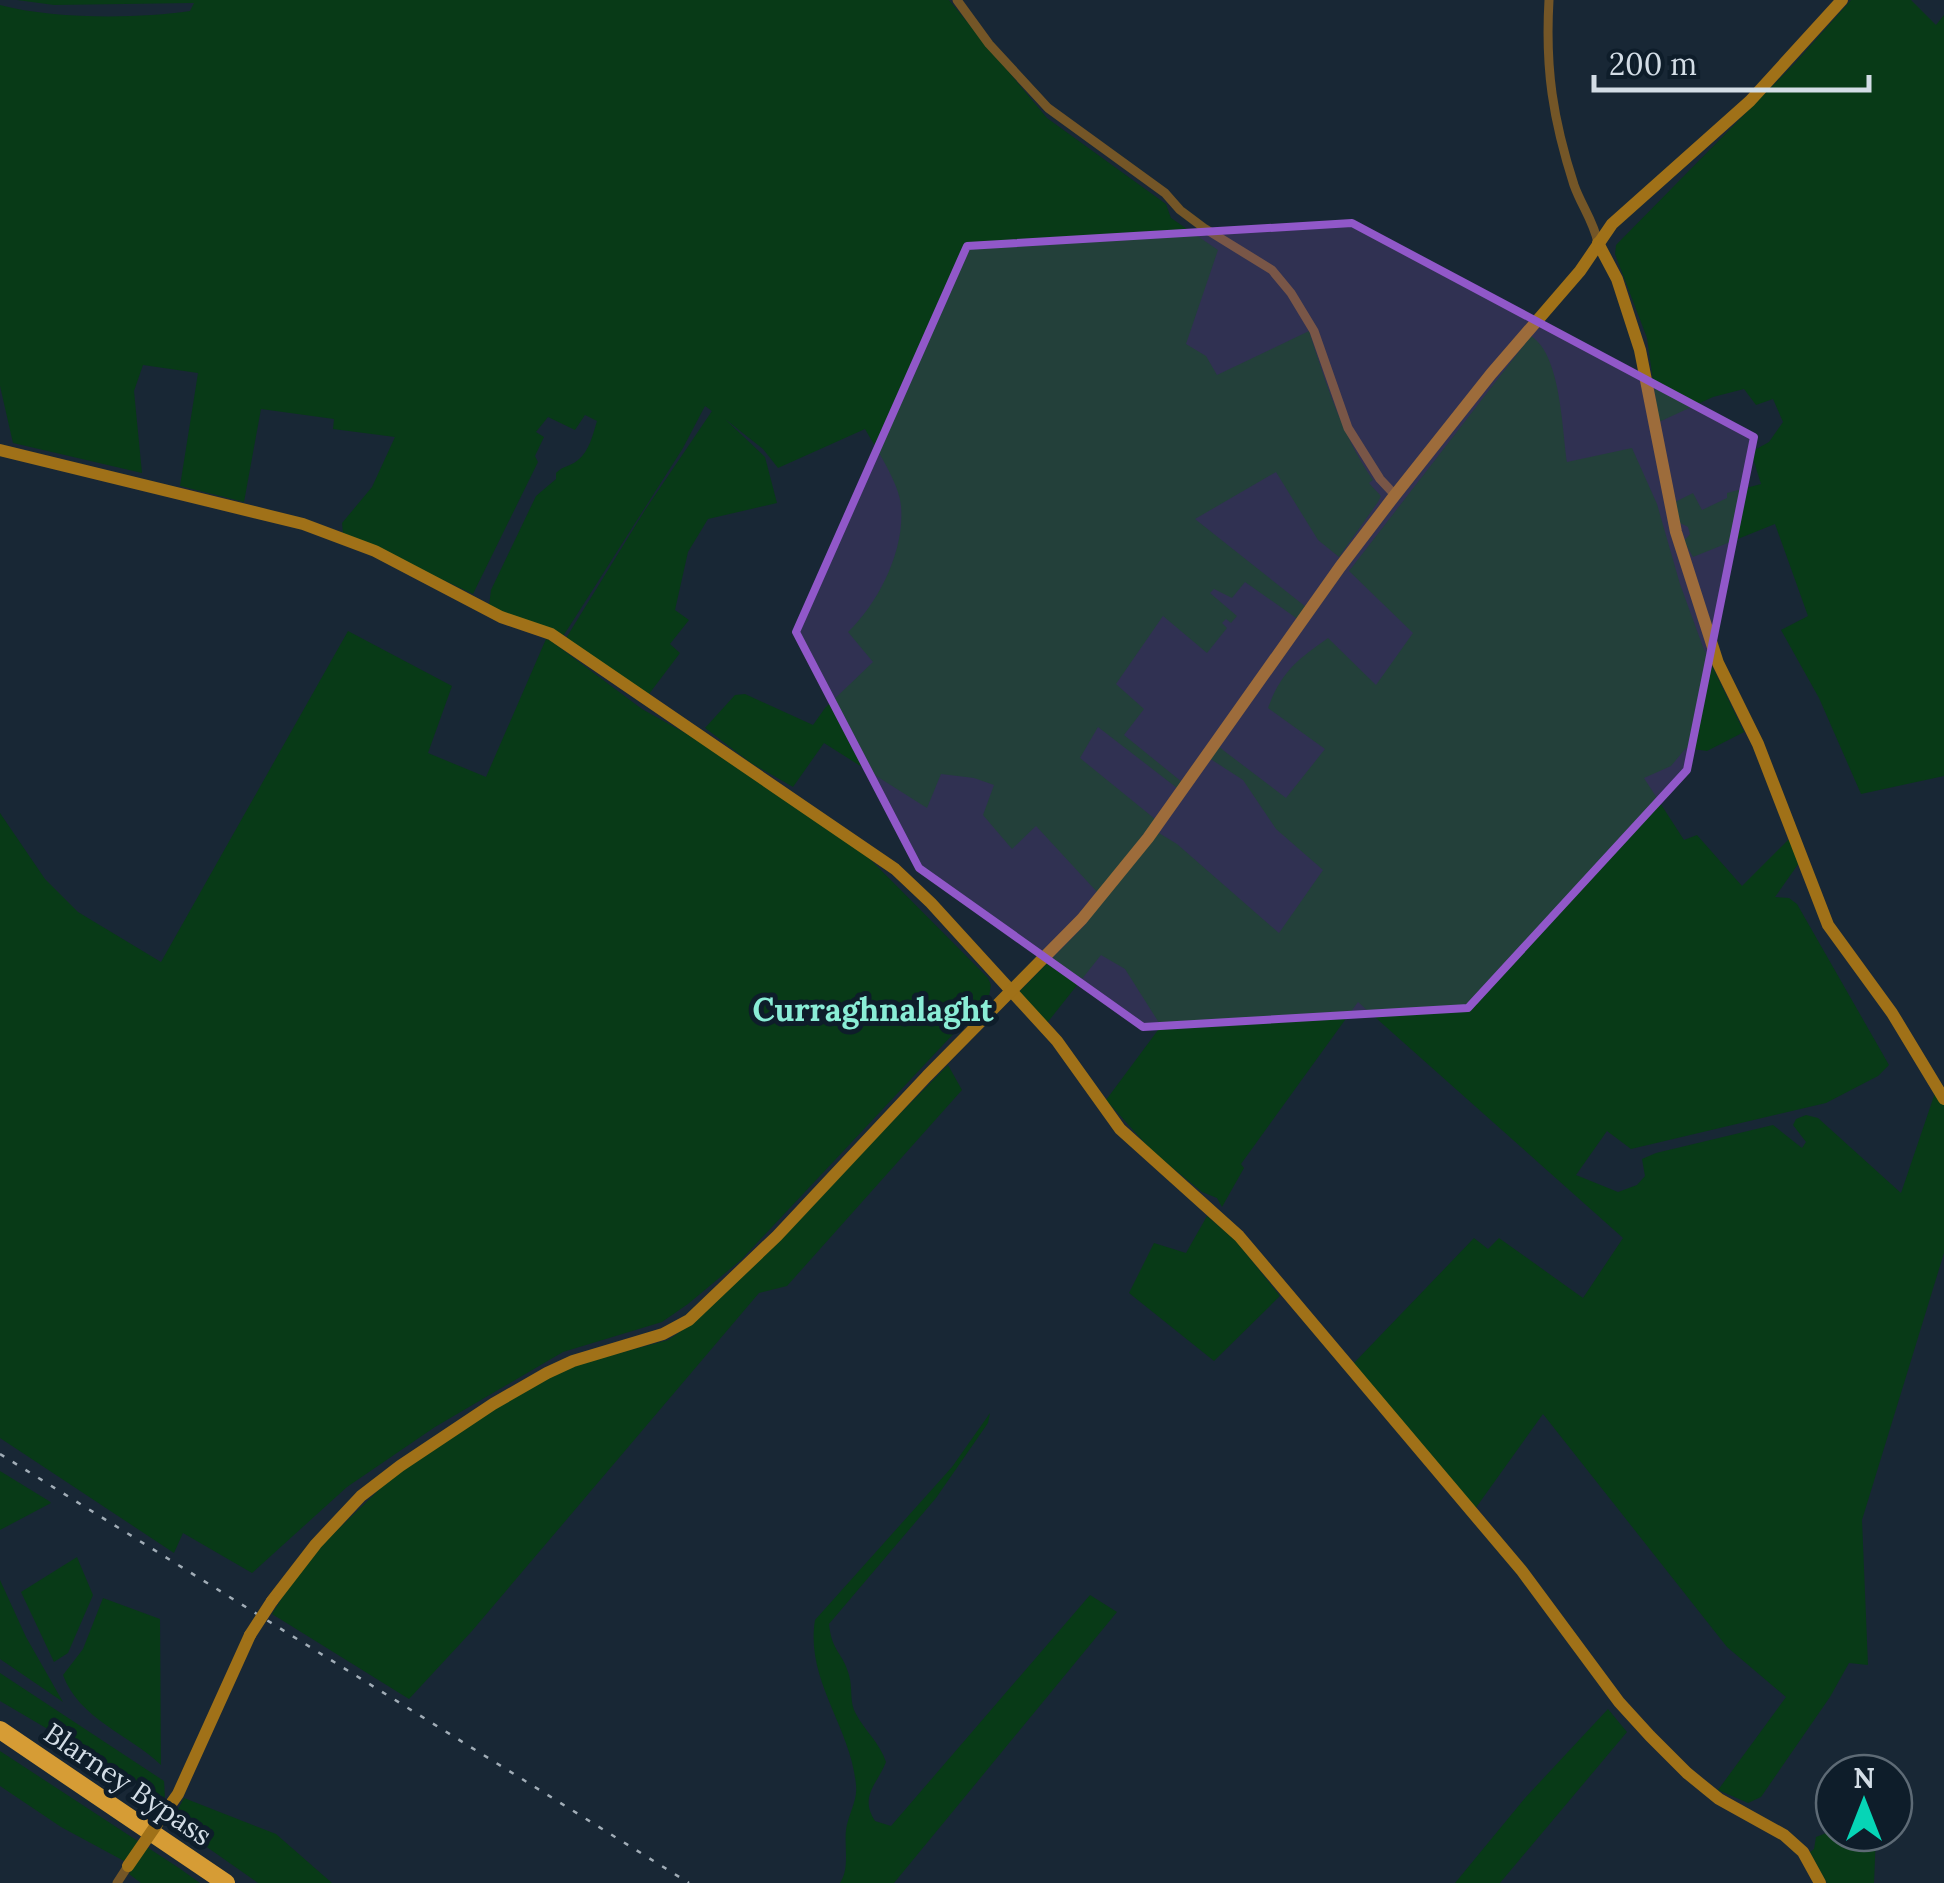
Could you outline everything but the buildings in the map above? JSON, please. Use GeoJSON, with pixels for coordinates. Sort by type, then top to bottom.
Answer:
{"type":"FeatureCollection","features":[{"type":"Feature","properties":{"kind":"highway","name":"Blarney Bypass"},"geometry":{"type":"LineString","coordinates":[[0,1730],[226,1883]]}},
{"type":"Feature","properties":{"kind":"street"},"geometry":{"type":"LineString","coordinates":[[957,0],[989,44],[1048,108],[1165,194],[1204,228],[1273,272],[1314,331],[1348,428],[1380,479],[1395,495]]}},
{"type":"Feature","properties":{"kind":"street"},"geometry":{"type":"LineString","coordinates":[[1549,0],[1547,65],[1558,136],[1598,243],[1617,279],[1640,350],[1676,532],[1718,663],[1782,802],[1828,925],[1892,1012],[1944,1099]]}},
{"type":"Feature","properties":{"kind":"street"},"geometry":{"type":"LineString","coordinates":[[118,1883],[178,1794],[250,1635],[316,1544],[361,1496],[431,1445],[547,1373],[573,1361],[663,1334],[689,1320],[777,1236],[1082,919],[1148,838],[1395,495],[1491,374],[1580,271],[1612,224],[1750,100],[1842,0]]}},
{"type":"Feature","properties":{"kind":"street"},"geometry":{"type":"LineString","coordinates":[[0,450],[336,536],[389,558],[501,617],[551,634],[895,869],[932,903],[1057,1041],[1120,1129],[1239,1236],[1261,1261],[1522,1571],[1619,1702],[1650,1736],[1720,1799],[1784,1835],[1802,1852],[1820,1883]]}},
{"type":"Feature","properties":{"kind":"highlighted area"},"geometry":{"type":"Polygon","coordinates":[[[1352,223],[1754,437],[1687,770],[1468,1008],[1143,1027],[919,868],[796,632],[967,246],[1352,223]]]}},
{"type":"Feature","properties":{"kind":"green space"},"geometry":{"type":"Polygon","coordinates":[[[17,0],[949,0],[1047,118],[1166,204],[1171,218],[1218,250],[1186,344],[1206,356],[1217,375],[1309,331],[1343,426],[1373,480],[1369,483],[1381,496],[1339,557],[1318,540],[1276,472],[1195,519],[1306,607],[1299,620],[1245,582],[1232,598],[1214,589],[1210,593],[1237,616],[1231,623],[1226,619],[1222,623],[1227,628],[1207,653],[1163,616],[1116,684],[1144,709],[1124,735],[1182,782],[1177,788],[1098,727],[1080,758],[1155,819],[1098,893],[1036,826],[1012,849],[983,815],[994,785],[974,778],[941,774],[927,808],[824,743],[793,787],[751,763],[705,728],[735,695],[745,694],[813,725],[825,708],[873,662],[848,632],[870,606],[888,574],[899,540],[901,506],[892,477],[865,429],[778,468],[763,449],[725,419],[765,457],[777,503],[708,519],[688,552],[675,610],[689,620],[670,644],[680,653],[646,698],[563,643],[712,411],[705,406],[683,448],[562,638],[489,606],[491,590],[536,496],[556,479],[556,473],[582,457],[588,448],[597,421],[585,415],[575,430],[548,417],[536,432],[544,437],[535,456],[538,462],[473,594],[343,533],[342,523],[372,487],[395,437],[333,429],[334,419],[261,409],[244,502],[180,486],[198,373],[143,365],[134,391],[142,473],[13,443],[0,386],[0,5],[44,13],[120,16],[190,11],[194,3],[54,5],[17,0]]]}},
{"type":"Feature","properties":{"kind":"green space"},"geometry":{"type":"Polygon","coordinates":[[[1851,0],[1911,0],[1936,25],[1944,15],[1944,776],[1861,794],[1819,698],[1781,630],[1808,616],[1775,524],[1693,557],[1684,541],[1690,534],[1688,527],[1680,523],[1675,502],[1693,493],[1702,510],[1727,498],[1727,493],[1761,484],[1751,452],[1769,442],[1783,422],[1773,399],[1756,405],[1744,389],[1713,397],[1659,422],[1647,338],[1615,254],[1616,245],[1796,62],[1851,0]]]}},
{"type":"Feature","properties":{"kind":"green space"},"geometry":{"type":"Polygon","coordinates":[[[1531,336],[1549,359],[1554,376],[1567,462],[1632,448],[1657,504],[1703,647],[1744,732],[1707,751],[1686,748],[1671,766],[1644,778],[1684,840],[1697,835],[1742,886],[1790,838],[1799,863],[1775,897],[1789,898],[1797,904],[1889,1065],[1878,1076],[1826,1103],[1631,1149],[1607,1131],[1576,1175],[1618,1192],[1637,1185],[1645,1176],[1642,1159],[1773,1125],[1802,1148],[1806,1142],[1793,1125],[1806,1115],[1818,1118],[1901,1193],[1937,1087],[1944,1099],[1944,1253],[1862,1520],[1868,1665],[1849,1663],[1761,1797],[1748,1803],[1718,1790],[1786,1697],[1727,1647],[1543,1414],[1475,1509],[1353,1364],[1474,1238],[1488,1249],[1499,1238],[1583,1298],[1623,1238],[1358,1002],[1241,1164],[1244,1168],[1222,1207],[1217,1198],[1202,1192],[1152,1151],[1106,1100],[1161,1026],[1125,969],[1101,955],[1047,1023],[1020,991],[1085,925],[1154,830],[1177,844],[1279,933],[1323,870],[1276,829],[1243,780],[1209,758],[1219,747],[1286,798],[1325,749],[1268,708],[1285,676],[1328,638],[1376,685],[1413,633],[1349,571],[1531,336]]]}},
{"type":"Feature","properties":{"kind":"green space"},"geometry":{"type":"Polygon","coordinates":[[[348,631],[452,686],[428,753],[486,777],[546,639],[551,641],[642,709],[694,738],[868,857],[991,985],[989,996],[741,1260],[688,1304],[662,1322],[563,1352],[435,1427],[347,1487],[252,1573],[183,1533],[174,1553],[0,1438],[0,813],[45,879],[78,912],[161,962],[348,631]]]}},
{"type":"Feature","properties":{"kind":"green space"},"geometry":{"type":"Polygon","coordinates":[[[948,1065],[962,1090],[787,1286],[759,1293],[472,1631],[409,1699],[272,1614],[325,1542],[389,1480],[517,1394],[571,1366],[668,1340],[696,1321],[948,1065]]]}},
{"type":"Feature","properties":{"kind":"green space"},"geometry":{"type":"Polygon","coordinates":[[[1207,1216],[1236,1241],[1280,1296],[1214,1361],[1129,1293],[1154,1243],[1186,1253],[1207,1216]]]}},
{"type":"Feature","properties":{"kind":"green space"},"geometry":{"type":"Polygon","coordinates":[[[990,1413],[988,1423],[936,1498],[829,1624],[849,1675],[854,1709],[886,1762],[869,1797],[875,1821],[891,1826],[1090,1595],[1117,1612],[894,1883],[840,1883],[845,1871],[846,1830],[856,1785],[846,1743],[816,1663],[815,1620],[952,1467],[990,1413]]]}},
{"type":"Feature","properties":{"kind":"green space"},"geometry":{"type":"Polygon","coordinates":[[[0,1471],[49,1501],[51,1503],[0,1530],[0,1471]]]}},
{"type":"Feature","properties":{"kind":"green space"},"geometry":{"type":"Polygon","coordinates":[[[77,1557],[93,1595],[68,1653],[54,1662],[21,1592],[77,1557]]]}},
{"type":"Feature","properties":{"kind":"green space"},"geometry":{"type":"Polygon","coordinates":[[[0,1580],[26,1637],[63,1702],[0,1659],[0,1580]]]}},
{"type":"Feature","properties":{"kind":"green space"},"geometry":{"type":"Polygon","coordinates":[[[103,1598],[160,1619],[161,1765],[93,1715],[63,1675],[83,1649],[103,1598]]]}},
{"type":"Feature","properties":{"kind":"green space"},"geometry":{"type":"Polygon","coordinates":[[[0,1673],[164,1781],[165,1798],[0,1701],[0,1673]]]}},
{"type":"Feature","properties":{"kind":"green space"},"geometry":{"type":"Polygon","coordinates":[[[1608,1709],[1627,1732],[1500,1883],[1455,1883],[1525,1798],[1608,1709]]]}},
{"type":"Feature","properties":{"kind":"green space"},"geometry":{"type":"Polygon","coordinates":[[[0,1751],[200,1883],[141,1883],[129,1874],[133,1868],[124,1861],[61,1827],[0,1786],[0,1751]]]}},
{"type":"Feature","properties":{"kind":"green space"},"geometry":{"type":"Polygon","coordinates":[[[184,1798],[276,1834],[332,1883],[258,1883],[171,1822],[184,1798]]]}},
{"type":"Feature","properties":{"kind":"green space"},"geometry":{"type":"Polygon","coordinates":[[[1814,1849],[1814,1853],[1875,1853],[1874,1883],[1827,1883],[1810,1852],[1814,1849]]]}},
{"type":"Feature","properties":{"kind":"railway"},"geometry":{"type":"LineString","coordinates":[[0,1454],[689,1883]]}},
{"type":"Feature","properties":{"kind":"district","name":"Curraghnalaght"},"geometry":{"type":"Point","coordinates":[873,1009]}}]}
